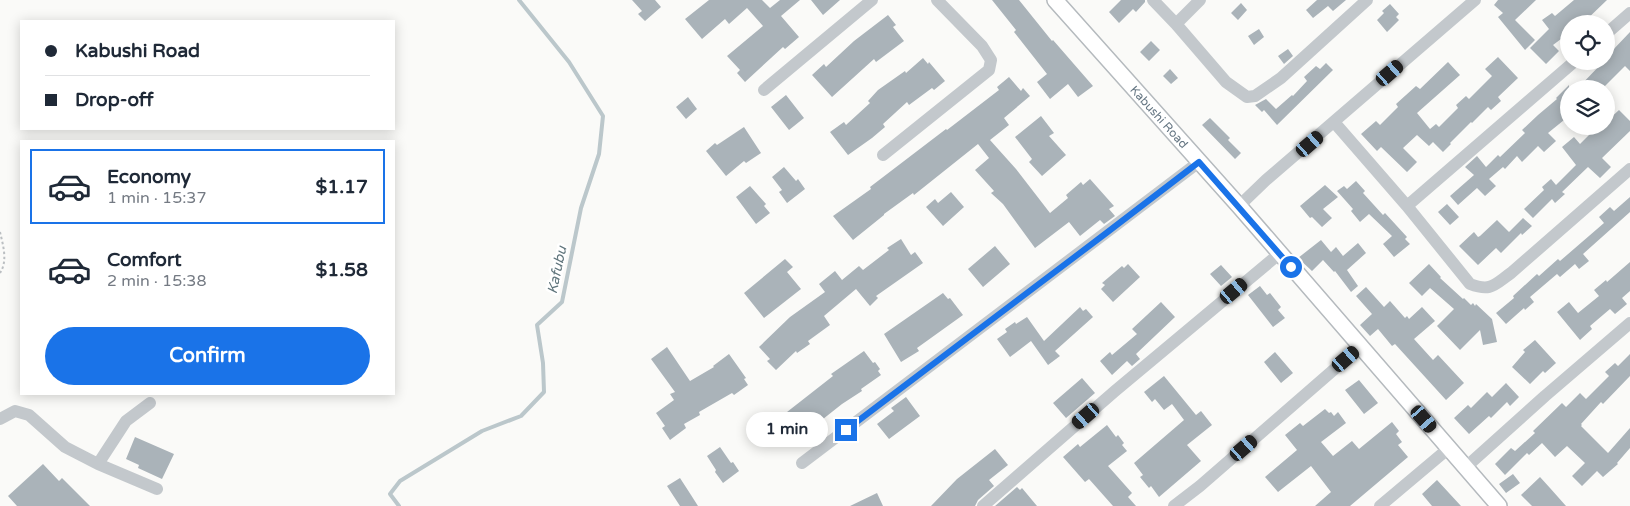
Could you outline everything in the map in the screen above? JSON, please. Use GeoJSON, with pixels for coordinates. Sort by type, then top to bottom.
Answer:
{"type":"FeatureCollection","features":[{"type":"Feature","properties":{"kind":"main road","name":"Kabushi Road"},"geometry":{"type":"LineString","coordinates":[[1055,0],[1361,346],[1499,506]]}},
{"type":"Feature","properties":{"kind":"street"},"geometry":{"type":"LineString","coordinates":[[764,90],[872,0]]}},
{"type":"Feature","properties":{"kind":"street"},"geometry":{"type":"LineString","coordinates":[[883,155],[989,70],[991,60],[982,46],[937,0]]}},
{"type":"Feature","properties":{"kind":"street"},"geometry":{"type":"LineString","coordinates":[[1153,0],[1226,82],[1247,97],[1255,96],[1281,78],[1367,0]]}},
{"type":"Feature","properties":{"kind":"street"},"geometry":{"type":"LineString","coordinates":[[1176,24],[1200,0]]}},
{"type":"Feature","properties":{"kind":"street"},"geometry":{"type":"LineString","coordinates":[[1238,206],[1475,0]]}},
{"type":"Feature","properties":{"kind":"street"},"geometry":{"type":"LineString","coordinates":[[1615,26],[1630,13]]}},
{"type":"Feature","properties":{"kind":"street"},"geometry":{"type":"LineString","coordinates":[[1407,206],[1565,70]]}},
{"type":"Feature","properties":{"kind":"street"},"geometry":{"type":"LineString","coordinates":[[1334,122],[1407,206],[1470,284],[1483,288],[1491,286],[1511,273],[1630,169]]}},
{"type":"Feature","properties":{"kind":"street"},"geometry":{"type":"LineString","coordinates":[[802,463],[1199,162]]}},
{"type":"Feature","properties":{"kind":"street"},"geometry":{"type":"LineString","coordinates":[[983,506],[1114,392],[1279,254]]}},
{"type":"Feature","properties":{"kind":"street"},"geometry":{"type":"LineString","coordinates":[[1466,467],[1630,323]]}},
{"type":"Feature","properties":{"kind":"street"},"geometry":{"type":"LineString","coordinates":[[1174,506],[1200,486],[1361,346]]}},
{"type":"Feature","properties":{"kind":"street"},"geometry":{"type":"LineString","coordinates":[[98,464],[126,421],[150,403]]}},
{"type":"Feature","properties":{"kind":"street"},"geometry":{"type":"LineString","coordinates":[[0,419],[15,411],[29,415],[65,446],[98,464],[157,490]]}},
{"type":"Feature","properties":{"kind":"street"},"geometry":{"type":"LineString","coordinates":[[1380,506],[1449,448]]}},
{"type":"Feature","properties":{"kind":"path"},"geometry":{"type":"LineString","coordinates":[[0,232],[5,252],[3,269],[0,273]]}},
{"type":"Feature","properties":{"kind":"building"},"geometry":{"type":"Polygon","coordinates":[[[632,0],[655,0],[661,7],[645,21],[638,14],[642,11],[632,0]]]}},
{"type":"Feature","properties":{"kind":"building"},"geometry":{"type":"Polygon","coordinates":[[[709,0],[762,0],[770,8],[780,0],[800,0],[781,16],[799,37],[785,49],[783,47],[745,82],[737,73],[740,70],[727,56],[763,26],[747,8],[729,24],[725,19],[702,39],[685,19],[709,0]]]}},
{"type":"Feature","properties":{"kind":"building"},"geometry":{"type":"Polygon","coordinates":[[[811,0],[840,0],[823,15],[811,0]]]}},
{"type":"Feature","properties":{"kind":"building"},"geometry":{"type":"Polygon","coordinates":[[[992,0],[1019,0],[1052,41],[1093,86],[1078,97],[1068,84],[1050,99],[1037,82],[1047,74],[992,0]]]}},
{"type":"Feature","properties":{"kind":"building"},"geometry":{"type":"Polygon","coordinates":[[[1121,0],[1145,0],[1145,2],[1136,12],[1133,9],[1119,23],[1109,12],[1121,0]]]}},
{"type":"Feature","properties":{"kind":"building"},"geometry":{"type":"Polygon","coordinates":[[[1317,0],[1346,0],[1333,11],[1328,6],[1313,18],[1306,10],[1317,0]]]}},
{"type":"Feature","properties":{"kind":"building"},"geometry":{"type":"Polygon","coordinates":[[[1498,0],[1536,0],[1515,20],[1535,40],[1525,50],[1498,17],[1503,13],[1494,5],[1498,0]]]}},
{"type":"Feature","properties":{"kind":"building"},"geometry":{"type":"Polygon","coordinates":[[[1574,0],[1607,0],[1591,15],[1560,15],[1560,40],[1553,45],[1559,51],[1546,64],[1530,48],[1549,29],[1542,20],[1552,13],[1555,16],[1574,0]]]}},
{"type":"Feature","properties":{"kind":"building"},"geometry":{"type":"Polygon","coordinates":[[[1241,3],[1247,10],[1238,20],[1231,13],[1241,3]]]}},
{"type":"Feature","properties":{"kind":"building"},"geometry":{"type":"Polygon","coordinates":[[[1390,4],[1399,14],[1396,17],[1399,20],[1387,32],[1377,20],[1384,13],[1382,11],[1390,4]]]}},
{"type":"Feature","properties":{"kind":"building"},"geometry":{"type":"Polygon","coordinates":[[[888,15],[896,25],[893,27],[904,41],[876,62],[874,59],[832,97],[812,75],[824,64],[826,67],[854,41],[888,15]]]}},
{"type":"Feature","properties":{"kind":"building"},"geometry":{"type":"Polygon","coordinates":[[[1259,29],[1264,37],[1254,45],[1248,36],[1259,29]]]}},
{"type":"Feature","properties":{"kind":"building"},"geometry":{"type":"Polygon","coordinates":[[[1630,32],[1630,71],[1625,66],[1611,80],[1586,80],[1595,70],[1615,70],[1615,48],[1630,32]]]}},
{"type":"Feature","properties":{"kind":"building"},"geometry":{"type":"Polygon","coordinates":[[[1151,41],[1160,50],[1149,61],[1140,52],[1151,41]]]}},
{"type":"Feature","properties":{"kind":"building"},"geometry":{"type":"Polygon","coordinates":[[[1288,49],[1293,56],[1284,64],[1278,56],[1288,49]]]}},
{"type":"Feature","properties":{"kind":"building"},"geometry":{"type":"Polygon","coordinates":[[[1498,57],[1518,78],[1498,97],[1501,101],[1491,110],[1488,107],[1443,152],[1433,142],[1429,146],[1417,135],[1403,148],[1417,162],[1407,172],[1381,147],[1377,151],[1361,134],[1376,121],[1380,125],[1398,107],[1396,104],[1416,86],[1420,89],[1448,62],[1460,75],[1417,113],[1430,129],[1436,124],[1439,127],[1458,108],[1456,105],[1466,96],[1469,99],[1492,76],[1485,69],[1498,57]]]}},
{"type":"Feature","properties":{"kind":"building"},"geometry":{"type":"Polygon","coordinates":[[[923,58],[928,64],[929,62],[945,81],[909,105],[907,102],[883,124],[885,127],[848,155],[830,132],[844,122],[846,125],[870,103],[868,101],[878,90],[905,71],[906,73],[923,58]]]}},
{"type":"Feature","properties":{"kind":"building"},"geometry":{"type":"Polygon","coordinates":[[[1326,63],[1333,70],[1277,125],[1264,110],[1262,112],[1255,105],[1266,99],[1276,109],[1293,96],[1307,81],[1304,77],[1316,66],[1320,69],[1326,63]]]}},
{"type":"Feature","properties":{"kind":"building"},"geometry":{"type":"Polygon","coordinates":[[[1170,69],[1178,78],[1171,84],[1163,76],[1170,69]]]}},
{"type":"Feature","properties":{"kind":"building"},"geometry":{"type":"Polygon","coordinates":[[[1009,77],[1021,91],[1023,88],[1030,96],[1004,118],[1009,125],[990,140],[1016,169],[1050,213],[1068,198],[1066,195],[1081,182],[1083,185],[1090,179],[1114,206],[1109,209],[1115,216],[1104,224],[1100,220],[1080,236],[1069,222],[1035,248],[1003,204],[991,193],[994,191],[975,170],[989,158],[978,144],[914,195],[913,193],[884,214],[853,240],[833,216],[999,90],[997,87],[1009,77]]]}},
{"type":"Feature","properties":{"kind":"building"},"geometry":{"type":"Polygon","coordinates":[[[1560,94],[1560,123],[1548,133],[1556,141],[1544,152],[1538,146],[1522,162],[1517,156],[1505,169],[1503,167],[1489,179],[1496,186],[1485,196],[1477,188],[1458,205],[1450,196],[1474,175],[1465,167],[1477,156],[1486,167],[1498,155],[1500,157],[1525,133],[1522,130],[1560,94]]]}},
{"type":"Feature","properties":{"kind":"building"},"geometry":{"type":"Polygon","coordinates":[[[786,95],[804,118],[789,130],[771,107],[786,95]]]}},
{"type":"Feature","properties":{"kind":"building"},"geometry":{"type":"Polygon","coordinates":[[[688,97],[697,109],[686,119],[676,107],[688,97]]]}},
{"type":"Feature","properties":{"kind":"building"},"geometry":{"type":"Polygon","coordinates":[[[1619,110],[1630,121],[1630,131],[1602,158],[1611,167],[1600,178],[1588,167],[1562,192],[1565,194],[1555,203],[1552,199],[1533,218],[1524,209],[1544,190],[1542,187],[1551,179],[1556,185],[1576,165],[1562,147],[1574,137],[1580,144],[1589,135],[1615,135],[1615,114],[1619,110]]]}},
{"type":"Feature","properties":{"kind":"building"},"geometry":{"type":"Polygon","coordinates":[[[1041,116],[1054,133],[1049,136],[1066,155],[1042,176],[1029,162],[1032,159],[1015,137],[1041,116]]]}},
{"type":"Feature","properties":{"kind":"building"},"geometry":{"type":"Polygon","coordinates":[[[1210,118],[1230,138],[1228,140],[1241,153],[1235,159],[1202,125],[1210,118]]]}},
{"type":"Feature","properties":{"kind":"building"},"geometry":{"type":"Polygon","coordinates":[[[744,127],[761,153],[746,163],[744,161],[726,176],[706,151],[715,143],[717,145],[744,127]]]}},
{"type":"Feature","properties":{"kind":"building"},"geometry":{"type":"Polygon","coordinates":[[[784,167],[796,181],[798,179],[805,189],[787,203],[779,192],[782,190],[772,177],[784,167]]]}},
{"type":"Feature","properties":{"kind":"building"},"geometry":{"type":"Polygon","coordinates":[[[1356,181],[1365,191],[1363,193],[1383,215],[1385,213],[1407,237],[1405,239],[1410,244],[1394,257],[1383,244],[1392,236],[1369,214],[1360,222],[1351,211],[1353,209],[1337,191],[1344,186],[1347,189],[1356,181]]]}},
{"type":"Feature","properties":{"kind":"building"},"geometry":{"type":"Polygon","coordinates":[[[1325,185],[1338,197],[1323,209],[1332,218],[1322,227],[1312,217],[1310,218],[1300,206],[1325,185]]]}},
{"type":"Feature","properties":{"kind":"building"},"geometry":{"type":"Polygon","coordinates":[[[750,186],[766,204],[764,206],[770,213],[756,224],[736,197],[750,186]]]}},
{"type":"Feature","properties":{"kind":"building"},"geometry":{"type":"Polygon","coordinates":[[[951,192],[964,207],[943,226],[926,207],[935,199],[938,203],[951,192]]]}},
{"type":"Feature","properties":{"kind":"building"},"geometry":{"type":"Polygon","coordinates":[[[1630,197],[1630,212],[1583,254],[1589,261],[1579,269],[1575,264],[1560,277],[1557,274],[1530,297],[1534,302],[1506,324],[1496,313],[1514,298],[1513,296],[1537,274],[1539,276],[1558,259],[1560,261],[1604,223],[1599,217],[1610,207],[1614,211],[1630,197]]]}},
{"type":"Feature","properties":{"kind":"building"},"geometry":{"type":"Polygon","coordinates":[[[1447,204],[1459,217],[1450,225],[1438,212],[1447,204]]]}},
{"type":"Feature","properties":{"kind":"building"},"geometry":{"type":"Polygon","coordinates":[[[1523,218],[1532,226],[1522,235],[1521,233],[1501,253],[1496,248],[1478,265],[1459,246],[1474,232],[1478,237],[1480,236],[1497,220],[1509,232],[1523,218]]]}},
{"type":"Feature","properties":{"kind":"building"},"geometry":{"type":"Polygon","coordinates":[[[901,239],[911,255],[915,252],[923,263],[876,296],[878,298],[870,306],[856,289],[824,316],[830,325],[808,341],[810,344],[797,353],[796,351],[776,370],[767,361],[770,359],[759,347],[790,317],[825,292],[819,284],[835,271],[842,280],[859,266],[863,270],[889,250],[887,248],[901,239]]]}},
{"type":"Feature","properties":{"kind":"building"},"geometry":{"type":"Polygon","coordinates":[[[1321,240],[1331,252],[1336,247],[1343,256],[1358,243],[1366,253],[1347,270],[1358,286],[1351,292],[1335,271],[1323,260],[1312,271],[1298,258],[1321,240]]]}},
{"type":"Feature","properties":{"kind":"building"},"geometry":{"type":"Polygon","coordinates":[[[995,246],[1010,264],[983,287],[968,269],[995,246]]]}},
{"type":"Feature","properties":{"kind":"building"},"geometry":{"type":"Polygon","coordinates":[[[785,259],[793,267],[787,272],[801,289],[764,318],[744,293],[785,259]]]}},
{"type":"Feature","properties":{"kind":"building"},"geometry":{"type":"Polygon","coordinates":[[[1630,262],[1630,291],[1622,298],[1627,304],[1615,314],[1610,309],[1590,326],[1592,329],[1580,340],[1557,312],[1569,302],[1578,313],[1599,296],[1594,290],[1606,280],[1607,282],[1630,262]]]}},
{"type":"Feature","properties":{"kind":"building"},"geometry":{"type":"Polygon","coordinates":[[[1128,264],[1140,277],[1113,302],[1101,289],[1105,285],[1102,283],[1122,266],[1124,268],[1128,264]]]}},
{"type":"Feature","properties":{"kind":"building"},"geometry":{"type":"Polygon","coordinates":[[[1429,264],[1440,278],[1463,299],[1471,305],[1473,303],[1475,306],[1476,304],[1492,319],[1497,342],[1483,345],[1480,330],[1460,350],[1437,326],[1454,309],[1430,288],[1422,296],[1409,283],[1429,264]]]}},
{"type":"Feature","properties":{"kind":"building"},"geometry":{"type":"Polygon","coordinates":[[[1221,265],[1232,277],[1221,286],[1210,274],[1221,265]]]}},
{"type":"Feature","properties":{"kind":"building"},"geometry":{"type":"Polygon","coordinates":[[[1260,286],[1267,295],[1270,293],[1281,307],[1278,310],[1285,318],[1273,327],[1248,295],[1260,286]]]}},
{"type":"Feature","properties":{"kind":"building"},"geometry":{"type":"Polygon","coordinates":[[[1366,287],[1384,307],[1390,301],[1405,318],[1407,316],[1409,319],[1422,307],[1435,321],[1414,339],[1433,360],[1438,355],[1464,383],[1446,400],[1395,344],[1392,346],[1378,329],[1370,336],[1360,325],[1372,314],[1356,296],[1366,287]]]}},
{"type":"Feature","properties":{"kind":"building"},"geometry":{"type":"Polygon","coordinates":[[[943,293],[948,299],[950,298],[963,315],[917,348],[919,351],[901,362],[884,334],[943,293]]]}},
{"type":"Feature","properties":{"kind":"building"},"geometry":{"type":"Polygon","coordinates":[[[1161,302],[1175,317],[1136,354],[1140,359],[1132,366],[1127,361],[1112,375],[1100,361],[1110,352],[1112,355],[1137,334],[1132,329],[1161,302]]]}},
{"type":"Feature","properties":{"kind":"building"},"geometry":{"type":"Polygon","coordinates":[[[1080,307],[1083,311],[1086,309],[1093,317],[1055,351],[1060,356],[1048,365],[1031,341],[1010,357],[997,339],[1007,332],[1005,329],[1027,317],[1044,341],[1080,307]]]}},
{"type":"Feature","properties":{"kind":"building"},"geometry":{"type":"Polygon","coordinates":[[[1535,340],[1556,363],[1545,373],[1543,371],[1530,384],[1512,367],[1525,352],[1523,350],[1535,340]]]}},
{"type":"Feature","properties":{"kind":"building"},"geometry":{"type":"Polygon","coordinates":[[[667,347],[690,381],[714,367],[729,354],[746,378],[744,379],[748,385],[734,395],[732,393],[699,412],[700,415],[684,424],[686,428],[670,440],[662,428],[665,426],[656,413],[674,400],[670,394],[675,392],[651,359],[667,347]]]}},
{"type":"Feature","properties":{"kind":"building"},"geometry":{"type":"Polygon","coordinates":[[[864,351],[880,369],[878,371],[881,375],[818,423],[820,425],[801,438],[793,427],[796,424],[787,412],[833,376],[831,374],[864,351]]]}},
{"type":"Feature","properties":{"kind":"building"},"geometry":{"type":"Polygon","coordinates":[[[1275,352],[1293,373],[1281,383],[1264,362],[1275,352]]]}},
{"type":"Feature","properties":{"kind":"building"},"geometry":{"type":"Polygon","coordinates":[[[1630,354],[1630,376],[1603,404],[1601,402],[1581,424],[1608,453],[1630,428],[1630,448],[1618,464],[1603,477],[1597,471],[1582,486],[1572,476],[1585,463],[1567,446],[1555,457],[1542,443],[1529,455],[1527,453],[1505,475],[1495,464],[1511,448],[1515,451],[1535,433],[1533,431],[1562,403],[1566,407],[1580,393],[1586,399],[1609,376],[1605,372],[1615,363],[1618,366],[1630,354]]]}},
{"type":"Feature","properties":{"kind":"building"},"geometry":{"type":"Polygon","coordinates":[[[1164,376],[1196,415],[1201,411],[1212,425],[1187,445],[1201,461],[1159,497],[1151,486],[1149,488],[1140,477],[1143,475],[1134,463],[1184,420],[1172,404],[1164,410],[1155,399],[1152,402],[1144,392],[1164,376]]]}},
{"type":"Feature","properties":{"kind":"building"},"geometry":{"type":"Polygon","coordinates":[[[1082,378],[1095,393],[1066,418],[1053,403],[1082,378]]]}},
{"type":"Feature","properties":{"kind":"building"},"geometry":{"type":"Polygon","coordinates":[[[1359,380],[1378,403],[1364,414],[1345,390],[1359,380]]]}},
{"type":"Feature","properties":{"kind":"building"},"geometry":{"type":"Polygon","coordinates":[[[1506,383],[1519,397],[1510,406],[1507,402],[1491,418],[1489,416],[1469,434],[1454,418],[1468,405],[1471,408],[1487,392],[1492,397],[1506,383]]]}},
{"type":"Feature","properties":{"kind":"building"},"geometry":{"type":"Polygon","coordinates":[[[906,397],[920,416],[889,439],[877,424],[894,411],[891,408],[906,397]]]}},
{"type":"Feature","properties":{"kind":"building"},"geometry":{"type":"Polygon","coordinates":[[[1325,409],[1334,416],[1338,412],[1346,423],[1321,442],[1333,456],[1352,441],[1359,449],[1392,422],[1399,431],[1396,434],[1402,442],[1398,445],[1408,457],[1350,506],[1315,506],[1331,492],[1311,466],[1278,492],[1265,477],[1297,450],[1285,435],[1300,423],[1303,426],[1325,409]]]}},
{"type":"Feature","properties":{"kind":"building"},"geometry":{"type":"Polygon","coordinates":[[[1107,425],[1116,437],[1118,435],[1127,451],[1108,466],[1132,493],[1128,497],[1136,506],[1113,506],[1089,479],[1085,482],[1063,457],[1078,444],[1080,447],[1107,425]]]}},
{"type":"Feature","properties":{"kind":"building"},"geometry":{"type":"Polygon","coordinates":[[[135,437],[174,454],[162,479],[138,468],[139,465],[126,459],[135,437]]]}},
{"type":"Feature","properties":{"kind":"building"},"geometry":{"type":"Polygon","coordinates":[[[720,447],[739,471],[723,483],[707,456],[720,447]]]}},
{"type":"Feature","properties":{"kind":"building"},"geometry":{"type":"Polygon","coordinates":[[[995,449],[1008,465],[989,480],[994,486],[978,500],[975,506],[931,506],[957,479],[995,449]]]}},
{"type":"Feature","properties":{"kind":"building"},"geometry":{"type":"Polygon","coordinates":[[[43,464],[59,481],[62,478],[90,506],[17,506],[8,496],[43,464]]]}},
{"type":"Feature","properties":{"kind":"building"},"geometry":{"type":"Polygon","coordinates":[[[1513,474],[1520,483],[1506,493],[1499,484],[1513,474]]]}},
{"type":"Feature","properties":{"kind":"building"},"geometry":{"type":"Polygon","coordinates":[[[1540,477],[1566,506],[1532,506],[1521,495],[1540,477]]]}},
{"type":"Feature","properties":{"kind":"building"},"geometry":{"type":"Polygon","coordinates":[[[680,478],[698,506],[680,506],[667,486],[680,478]]]}},
{"type":"Feature","properties":{"kind":"building"},"geometry":{"type":"Polygon","coordinates":[[[1437,480],[1461,506],[1432,506],[1422,494],[1437,480]]]}},
{"type":"Feature","properties":{"kind":"building"},"geometry":{"type":"Polygon","coordinates":[[[1017,487],[1020,490],[1022,488],[1037,506],[995,506],[1017,487]]]}},
{"type":"Feature","properties":{"kind":"building"},"geometry":{"type":"Polygon","coordinates":[[[877,493],[883,506],[850,506],[877,493]]]}},
{"type":"Feature","properties":{"kind":"waterway","name":"Kafubu"},"geometry":{"type":"LineString","coordinates":[[399,506],[390,494],[400,481],[482,431],[521,416],[544,392],[543,363],[537,325],[562,302],[581,208],[599,154],[603,116],[569,62],[519,0]]}},
{"type":"Feature","properties":{"kind":"route"},"geometry":{"type":"LineString","coordinates":[[846,430],[946,352],[1199,162],[1291,267]]}}]}
